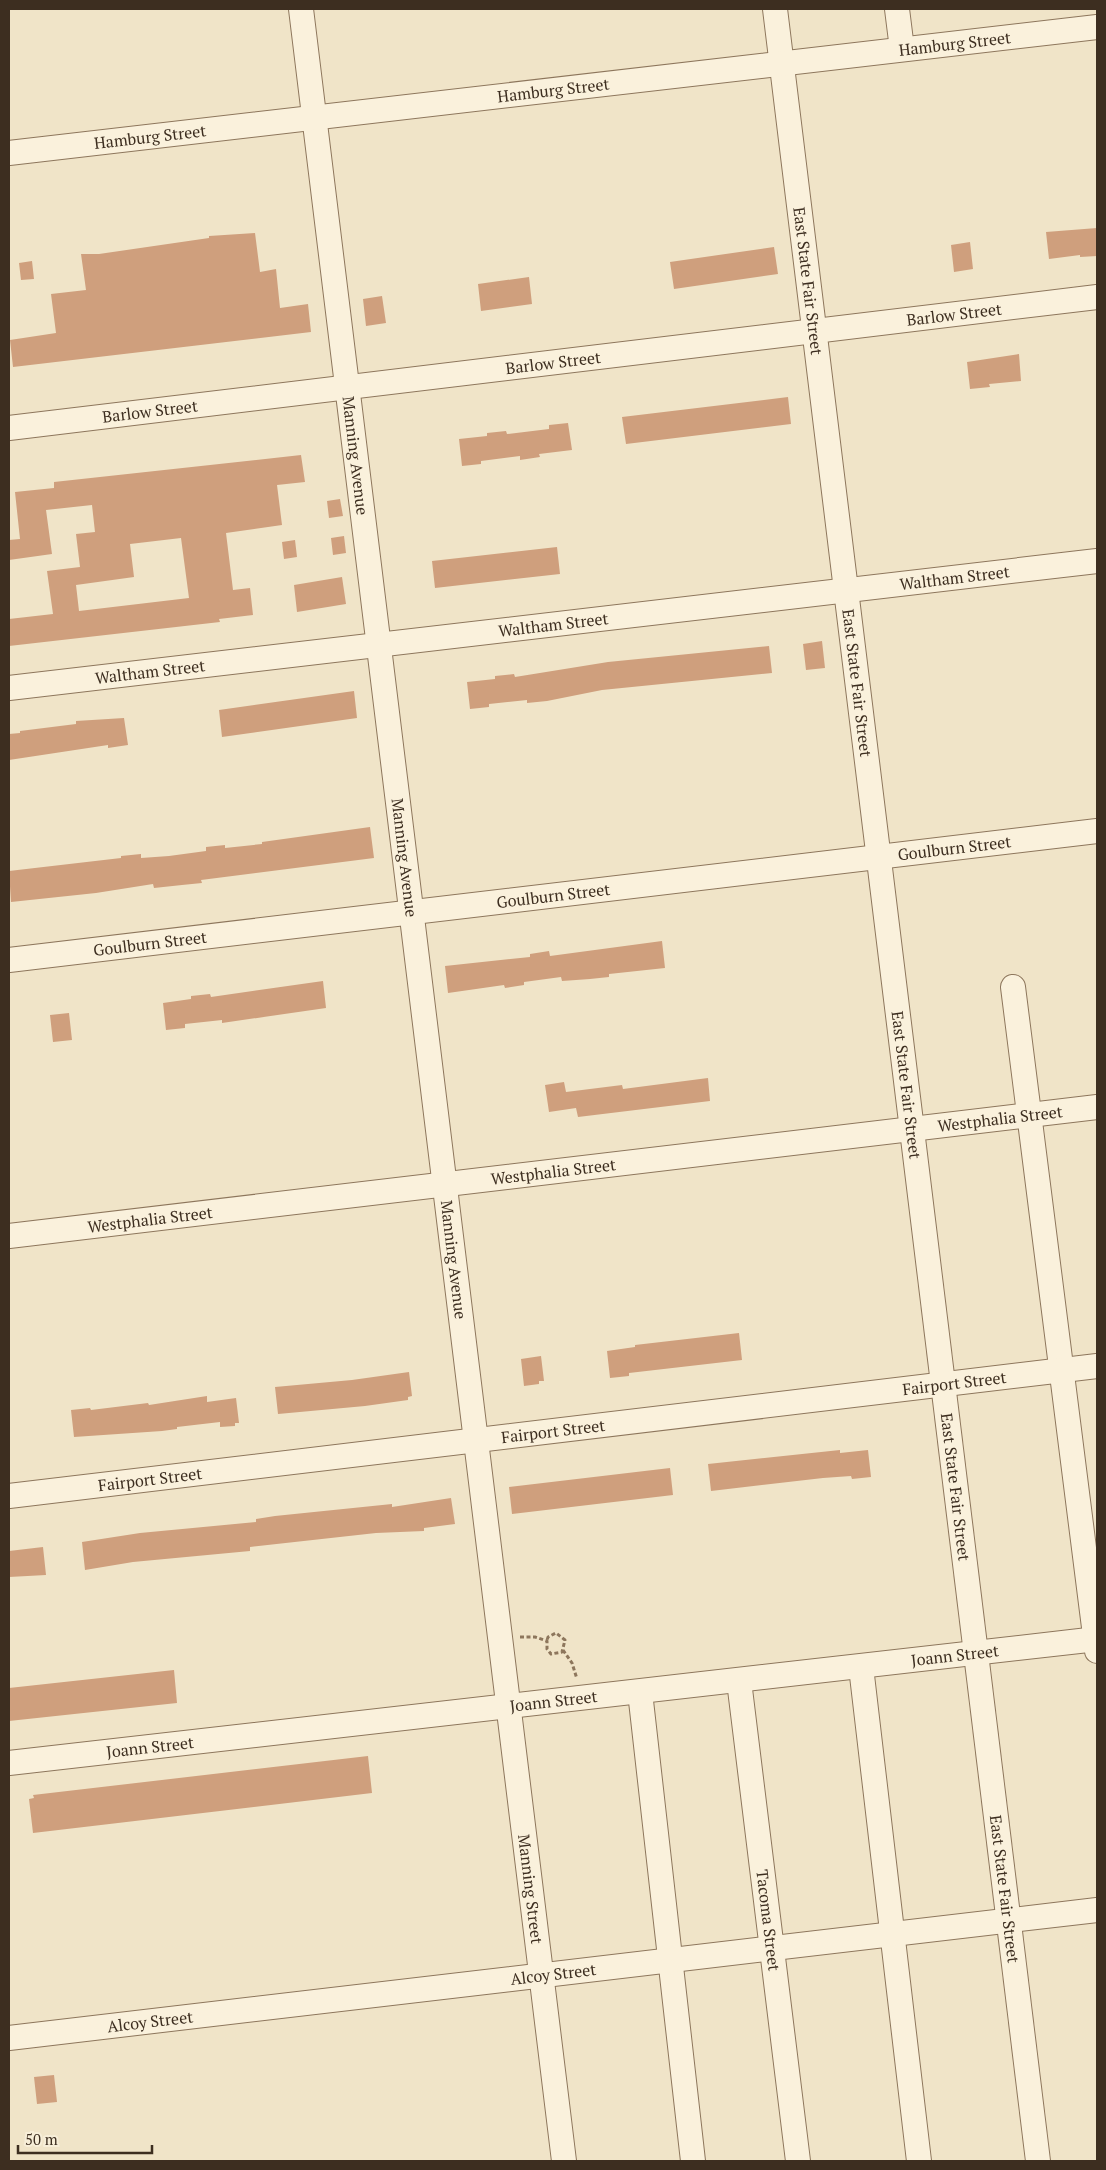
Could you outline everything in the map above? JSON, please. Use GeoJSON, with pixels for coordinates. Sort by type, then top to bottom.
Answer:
{"type":"FeatureCollection","features":[{"type":"Feature","properties":{"kind":"street","name":"Manning Avenue"},"geometry":{"type":"LineString","coordinates":[[301,9],[508,1707]]}},
{"type":"Feature","properties":{"kind":"street","name":"East State Fair Street"},"geometry":{"type":"LineString","coordinates":[[775,9],[1038,2161]]}},
{"type":"Feature","properties":{"kind":"street"},"geometry":{"type":"LineString","coordinates":[[897,9],[902,49]]}},
{"type":"Feature","properties":{"kind":"street","name":"Hamburg Street"},"geometry":{"type":"LineString","coordinates":[[9,152],[1097,27]]}},
{"type":"Feature","properties":{"kind":"street","name":"Barlow Street"},"geometry":{"type":"LineString","coordinates":[[9,428],[1097,297]]}},
{"type":"Feature","properties":{"kind":"street","name":"Waltham Street"},"geometry":{"type":"LineString","coordinates":[[9,688],[1097,561]]}},
{"type":"Feature","properties":{"kind":"street","name":"Goulburn Street"},"geometry":{"type":"LineString","coordinates":[[9,960],[1097,831]]}},
{"type":"Feature","properties":{"kind":"street"},"geometry":{"type":"LineString","coordinates":[[1013,987],[1060,1370],[1097,1643]]}},
{"type":"Feature","properties":{"kind":"street","name":"Westphalia Street"},"geometry":{"type":"LineString","coordinates":[[9,1236],[1097,1108]]}},
{"type":"Feature","properties":{"kind":"street","name":"Fairport Street"},"geometry":{"type":"LineString","coordinates":[[9,1496],[1097,1366]]}},
{"type":"Feature","properties":{"kind":"street","name":"Joann Street"},"geometry":{"type":"LineString","coordinates":[[9,1763],[739,1680],[1097,1643]]}},
{"type":"Feature","properties":{"kind":"street"},"geometry":{"type":"LineString","coordinates":[[861,1667],[919,2161]]}},
{"type":"Feature","properties":{"kind":"street","name":"Tacoma Street"},"geometry":{"type":"LineString","coordinates":[[739,1680],[798,2161]]}},
{"type":"Feature","properties":{"kind":"street"},"geometry":{"type":"LineString","coordinates":[[640,1692],[693,2161]]}},
{"type":"Feature","properties":{"kind":"street","name":"Manning Street"},"geometry":{"type":"LineString","coordinates":[[508,1707],[564,2161]]}},
{"type":"Feature","properties":{"kind":"street","name":"Alcoy Street"},"geometry":{"type":"LineString","coordinates":[[9,2038],[1097,1910]]}},
{"type":"Feature","properties":{"kind":"path"},"geometry":{"type":"LineString","coordinates":[[556,1633],[562,1636],[565,1640],[563,1650],[557,1655],[551,1654],[547,1649],[547,1641],[551,1635],[556,1633]]}},
{"type":"Feature","properties":{"kind":"path"},"geometry":{"type":"LineString","coordinates":[[519,1637],[535,1637],[547,1641]]}},
{"type":"Feature","properties":{"kind":"path"},"geometry":{"type":"LineString","coordinates":[[563,1650],[574,1669],[577,1683]]}},
{"type":"Feature","properties":{"kind":"building"},"geometry":{"type":"Polygon","coordinates":[[[1097,228],[1097,256],[1080,257],[1080,255],[1049,259],[1046,232],[1097,228]]]}},
{"type":"Feature","properties":{"kind":"building"},"geometry":{"type":"Polygon","coordinates":[[[255,233],[260,272],[276,269],[280,308],[308,304],[311,332],[13,367],[10,340],[56,333],[51,294],[86,290],[81,254],[99,254],[209,238],[209,236],[255,233]]]}},
{"type":"Feature","properties":{"kind":"building"},"geometry":{"type":"Polygon","coordinates":[[[970,242],[973,269],[954,272],[951,245],[970,242]]]}},
{"type":"Feature","properties":{"kind":"building"},"geometry":{"type":"Polygon","coordinates":[[[774,247],[778,274],[674,289],[670,262],[774,247]]]}},
{"type":"Feature","properties":{"kind":"building"},"geometry":{"type":"Polygon","coordinates":[[[32,261],[34,279],[21,280],[19,263],[32,261]]]}},
{"type":"Feature","properties":{"kind":"building"},"geometry":{"type":"Polygon","coordinates":[[[529,277],[532,304],[481,311],[478,284],[529,277]]]}},
{"type":"Feature","properties":{"kind":"building"},"geometry":{"type":"Polygon","coordinates":[[[382,296],[386,323],[366,326],[363,299],[382,296]]]}},
{"type":"Feature","properties":{"kind":"building"},"geometry":{"type":"Polygon","coordinates":[[[1019,354],[1021,381],[989,384],[990,387],[970,389],[967,362],[1019,354]]]}},
{"type":"Feature","properties":{"kind":"building"},"geometry":{"type":"Polygon","coordinates":[[[788,397],[791,424],[626,444],[622,417],[788,397]]]}},
{"type":"Feature","properties":{"kind":"building"},"geometry":{"type":"Polygon","coordinates":[[[568,423],[572,450],[539,454],[540,457],[520,460],[520,456],[481,461],[481,464],[462,466],[459,439],[487,436],[487,433],[506,431],[507,434],[549,429],[549,425],[568,423]]]}},
{"type":"Feature","properties":{"kind":"building"},"geometry":{"type":"Polygon","coordinates":[[[301,455],[305,482],[277,485],[282,525],[226,533],[233,590],[250,588],[253,615],[219,619],[220,622],[9,646],[9,619],[53,614],[47,571],[80,567],[76,534],[95,532],[92,505],[46,510],[52,554],[9,560],[9,540],[20,539],[15,492],[54,488],[54,482],[301,455]],[[181,538],[130,544],[134,577],[76,585],[79,611],[189,598],[181,538]]]}},
{"type":"Feature","properties":{"kind":"building"},"geometry":{"type":"Polygon","coordinates":[[[340,499],[343,516],[329,518],[327,501],[340,499]]]}},
{"type":"Feature","properties":{"kind":"building"},"geometry":{"type":"Polygon","coordinates":[[[344,536],[346,553],[333,555],[331,538],[344,536]]]}},
{"type":"Feature","properties":{"kind":"building"},"geometry":{"type":"Polygon","coordinates":[[[295,540],[297,557],[284,559],[282,542],[295,540]]]}},
{"type":"Feature","properties":{"kind":"building"},"geometry":{"type":"Polygon","coordinates":[[[557,547],[560,574],[435,588],[432,561],[557,547]]]}},
{"type":"Feature","properties":{"kind":"building"},"geometry":{"type":"Polygon","coordinates":[[[342,577],[346,604],[297,612],[294,585],[342,577]]]}},
{"type":"Feature","properties":{"kind":"building"},"geometry":{"type":"Polygon","coordinates":[[[822,641],[825,668],[806,670],[803,644],[822,641]]]}},
{"type":"Feature","properties":{"kind":"building"},"geometry":{"type":"Polygon","coordinates":[[[769,646],[772,673],[602,690],[547,701],[527,703],[527,700],[489,704],[489,707],[470,709],[467,682],[495,679],[495,676],[514,674],[515,677],[608,662],[769,646]]]}},
{"type":"Feature","properties":{"kind":"building"},"geometry":{"type":"Polygon","coordinates":[[[354,691],[357,718],[222,737],[219,710],[354,691]]]}},
{"type":"Feature","properties":{"kind":"building"},"geometry":{"type":"Polygon","coordinates":[[[124,718],[128,745],[108,748],[108,745],[9,760],[9,734],[76,724],[76,721],[124,718]]]}},
{"type":"Feature","properties":{"kind":"building"},"geometry":{"type":"Polygon","coordinates":[[[370,827],[374,858],[201,880],[202,883],[154,888],[153,884],[96,893],[11,902],[9,871],[141,854],[141,858],[169,856],[206,851],[206,847],[225,845],[225,848],[262,844],[262,842],[370,827]]]}},
{"type":"Feature","properties":{"kind":"building"},"geometry":{"type":"Polygon","coordinates":[[[662,941],[665,968],[609,974],[609,977],[590,979],[562,981],[561,977],[524,982],[524,985],[505,988],[504,985],[448,993],[445,966],[530,957],[530,954],[549,951],[550,956],[662,941]]]}},
{"type":"Feature","properties":{"kind":"building"},"geometry":{"type":"Polygon","coordinates":[[[323,981],[326,1008],[222,1023],[222,1020],[185,1024],[185,1028],[166,1030],[163,1003],[191,999],[191,996],[210,994],[211,997],[323,981]]]}},
{"type":"Feature","properties":{"kind":"building"},"geometry":{"type":"Polygon","coordinates":[[[69,1013],[72,1040],[53,1042],[50,1015],[69,1013]]]}},
{"type":"Feature","properties":{"kind":"building"},"geometry":{"type":"Polygon","coordinates":[[[708,1078],[710,1101],[578,1117],[576,1108],[549,1112],[545,1085],[564,1082],[566,1092],[622,1085],[623,1089],[708,1078]]]}},
{"type":"Feature","properties":{"kind":"building"},"geometry":{"type":"Polygon","coordinates":[[[739,1333],[742,1360],[629,1373],[629,1376],[610,1378],[607,1351],[635,1347],[635,1345],[739,1333]]]}},
{"type":"Feature","properties":{"kind":"building"},"geometry":{"type":"Polygon","coordinates":[[[541,1356],[544,1381],[539,1381],[539,1384],[524,1386],[521,1359],[541,1356]]]}},
{"type":"Feature","properties":{"kind":"building"},"geometry":{"type":"Polygon","coordinates":[[[409,1372],[412,1396],[408,1397],[408,1400],[278,1414],[275,1387],[352,1380],[409,1372]]]}},
{"type":"Feature","properties":{"kind":"building"},"geometry":{"type":"Polygon","coordinates":[[[207,1396],[207,1402],[236,1398],[239,1423],[235,1423],[235,1426],[220,1427],[220,1422],[177,1427],[177,1429],[162,1431],[74,1437],[71,1410],[90,1408],[91,1410],[148,1403],[149,1405],[207,1396]]]}},
{"type":"Feature","properties":{"kind":"building"},"geometry":{"type":"Polygon","coordinates":[[[840,1450],[840,1453],[868,1450],[871,1477],[852,1479],[851,1476],[823,1478],[711,1491],[708,1464],[840,1450]]]}},
{"type":"Feature","properties":{"kind":"building"},"geometry":{"type":"Polygon","coordinates":[[[670,1468],[673,1495],[512,1514],[509,1487],[670,1468]]]}},
{"type":"Feature","properties":{"kind":"building"},"geometry":{"type":"Polygon","coordinates":[[[451,1498],[455,1524],[424,1528],[424,1531],[376,1533],[250,1547],[250,1551],[133,1562],[85,1570],[82,1542],[140,1533],[256,1522],[256,1519],[275,1516],[392,1504],[392,1507],[451,1498]]]}},
{"type":"Feature","properties":{"kind":"building"},"geometry":{"type":"Polygon","coordinates":[[[43,1547],[46,1575],[9,1577],[9,1551],[43,1547]]]}},
{"type":"Feature","properties":{"kind":"building"},"geometry":{"type":"Polygon","coordinates":[[[174,1670],[177,1703],[9,1721],[9,1688],[174,1670]]]}},
{"type":"Feature","properties":{"kind":"building"},"geometry":{"type":"Polygon","coordinates":[[[368,1756],[372,1793],[33,1833],[29,1799],[34,1798],[33,1795],[368,1756]]]}},
{"type":"Feature","properties":{"kind":"building"},"geometry":{"type":"Polygon","coordinates":[[[54,2075],[57,2102],[37,2104],[34,2077],[54,2075]]]}}]}
